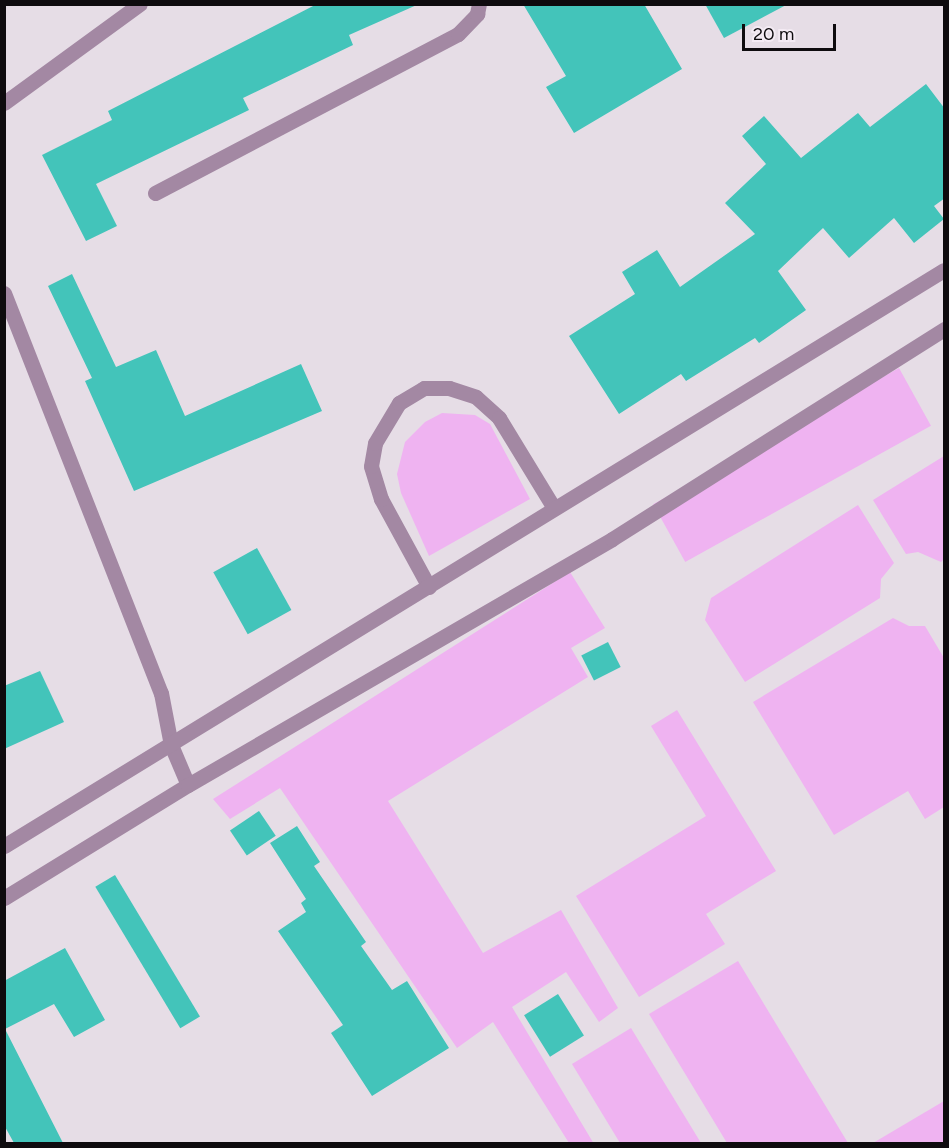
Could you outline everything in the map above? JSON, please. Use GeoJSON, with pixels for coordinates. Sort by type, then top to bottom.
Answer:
{"type":"FeatureCollection","features":[{"type":"Feature","properties":{"kind":"street"},"geometry":{"type":"LineString","coordinates":[[4,103],[140,4]]}},
{"type":"Feature","properties":{"kind":"street"},"geometry":{"type":"LineString","coordinates":[[155,193],[458,34],[477,14],[479,4]]}},
{"type":"Feature","properties":{"kind":"street"},"geometry":{"type":"LineString","coordinates":[[4,846],[945,270]]}},
{"type":"Feature","properties":{"kind":"street"},"geometry":{"type":"LineString","coordinates":[[4,293],[161,693],[171,745],[188,784]]}},
{"type":"Feature","properties":{"kind":"street"},"geometry":{"type":"LineString","coordinates":[[4,898],[188,784],[612,539],[945,329]]}},
{"type":"Feature","properties":{"kind":"street"},"geometry":{"type":"LineString","coordinates":[[429,587],[381,500],[371,466],[375,443],[399,403],[424,388],[449,388],[476,397],[499,418],[555,508]]}},
{"type":"Feature","properties":{"kind":"shaded area"},"geometry":{"type":"Polygon","coordinates":[[[899,368],[931,426],[685,562],[653,504],[899,368]]]}},
{"type":"Feature","properties":{"kind":"shaded area"},"geometry":{"type":"Polygon","coordinates":[[[442,413],[475,415],[490,424],[530,499],[429,556],[401,493],[397,474],[405,442],[425,422],[442,413]]]}},
{"type":"Feature","properties":{"kind":"shaded area"},"geometry":{"type":"Polygon","coordinates":[[[944,456],[944,559],[941,562],[918,552],[906,554],[873,500],[944,456]]]}},
{"type":"Feature","properties":{"kind":"shaded area"},"geometry":{"type":"Polygon","coordinates":[[[858,505],[894,563],[881,579],[880,598],[745,682],[705,620],[711,598],[858,505]]]}},
{"type":"Feature","properties":{"kind":"shaded area"},"geometry":{"type":"Polygon","coordinates":[[[570,572],[605,628],[571,648],[588,677],[388,801],[483,953],[561,910],[618,1008],[599,1022],[566,972],[512,1007],[594,1144],[569,1143],[493,1022],[457,1048],[280,788],[230,819],[213,799],[570,572]]]}},
{"type":"Feature","properties":{"kind":"shaded area"},"geometry":{"type":"Polygon","coordinates":[[[893,618],[909,626],[925,626],[944,658],[944,807],[925,819],[908,791],[834,835],[753,702],[893,618]]]}},
{"type":"Feature","properties":{"kind":"shaded area"},"geometry":{"type":"Polygon","coordinates":[[[677,710],[776,871],[706,914],[725,944],[639,997],[576,896],[706,816],[651,726],[677,710]]]}},
{"type":"Feature","properties":{"kind":"shaded area"},"geometry":{"type":"Polygon","coordinates":[[[738,961],[848,1143],[727,1143],[649,1014],[738,961]]]}},
{"type":"Feature","properties":{"kind":"shaded area"},"geometry":{"type":"Polygon","coordinates":[[[631,1028],[701,1143],[620,1143],[572,1064],[631,1028]]]}},
{"type":"Feature","properties":{"kind":"shaded area"},"geometry":{"type":"Polygon","coordinates":[[[944,1101],[944,1143],[873,1143],[944,1101]]]}},
{"type":"Feature","properties":{"kind":"building"},"geometry":{"type":"Polygon","coordinates":[[[317,4],[419,4],[349,35],[353,45],[243,98],[249,110],[96,184],[117,226],[86,241],[42,155],[112,120],[108,111],[317,4]]]}},
{"type":"Feature","properties":{"kind":"building"},"geometry":{"type":"Polygon","coordinates":[[[523,4],[644,4],[682,69],[574,133],[546,87],[566,76],[523,4]]]}},
{"type":"Feature","properties":{"kind":"building"},"geometry":{"type":"Polygon","coordinates":[[[705,4],[788,4],[724,38],[705,4]]]}},
{"type":"Feature","properties":{"kind":"building"},"geometry":{"type":"Polygon","coordinates":[[[926,84],[945,109],[945,198],[934,206],[944,219],[914,243],[894,218],[849,258],[823,228],[778,271],[806,310],[759,343],[755,338],[686,381],[681,374],[619,414],[569,336],[635,294],[622,272],[657,250],[680,287],[755,234],[725,203],[766,164],[742,136],[764,116],[801,158],[858,113],[870,127],[926,84]]]}},
{"type":"Feature","properties":{"kind":"building"},"geometry":{"type":"Polygon","coordinates":[[[72,274],[116,367],[156,350],[185,416],[301,364],[322,411],[134,491],[85,381],[92,378],[48,286],[72,274]]]}},
{"type":"Feature","properties":{"kind":"building"},"geometry":{"type":"Polygon","coordinates":[[[257,548],[291,610],[248,634],[213,572],[257,548]]]}},
{"type":"Feature","properties":{"kind":"building"},"geometry":{"type":"Polygon","coordinates":[[[608,642],[621,667],[594,681],[581,656],[608,642]]]}},
{"type":"Feature","properties":{"kind":"building"},"geometry":{"type":"Polygon","coordinates":[[[40,671],[64,722],[4,749],[4,686],[40,671]]]}},
{"type":"Feature","properties":{"kind":"building"},"geometry":{"type":"Polygon","coordinates":[[[259,811],[276,836],[247,855],[230,831],[259,811]]]}},
{"type":"Feature","properties":{"kind":"building"},"geometry":{"type":"Polygon","coordinates":[[[297,826],[320,862],[314,866],[366,942],[361,946],[392,990],[407,981],[449,1048],[372,1096],[331,1033],[343,1025],[278,931],[306,912],[301,903],[306,899],[270,843],[297,826]]]}},
{"type":"Feature","properties":{"kind":"building"},"geometry":{"type":"Polygon","coordinates":[[[115,875],[200,1016],[180,1028],[95,887],[115,875]]]}},
{"type":"Feature","properties":{"kind":"building"},"geometry":{"type":"Polygon","coordinates":[[[65,948],[105,1020],[74,1037],[54,1004],[5,1029],[63,1143],[14,1143],[4,1125],[4,981],[65,948]]]}},
{"type":"Feature","properties":{"kind":"building"},"geometry":{"type":"Polygon","coordinates":[[[558,994],[584,1036],[550,1057],[524,1015],[558,994]]]}}]}
